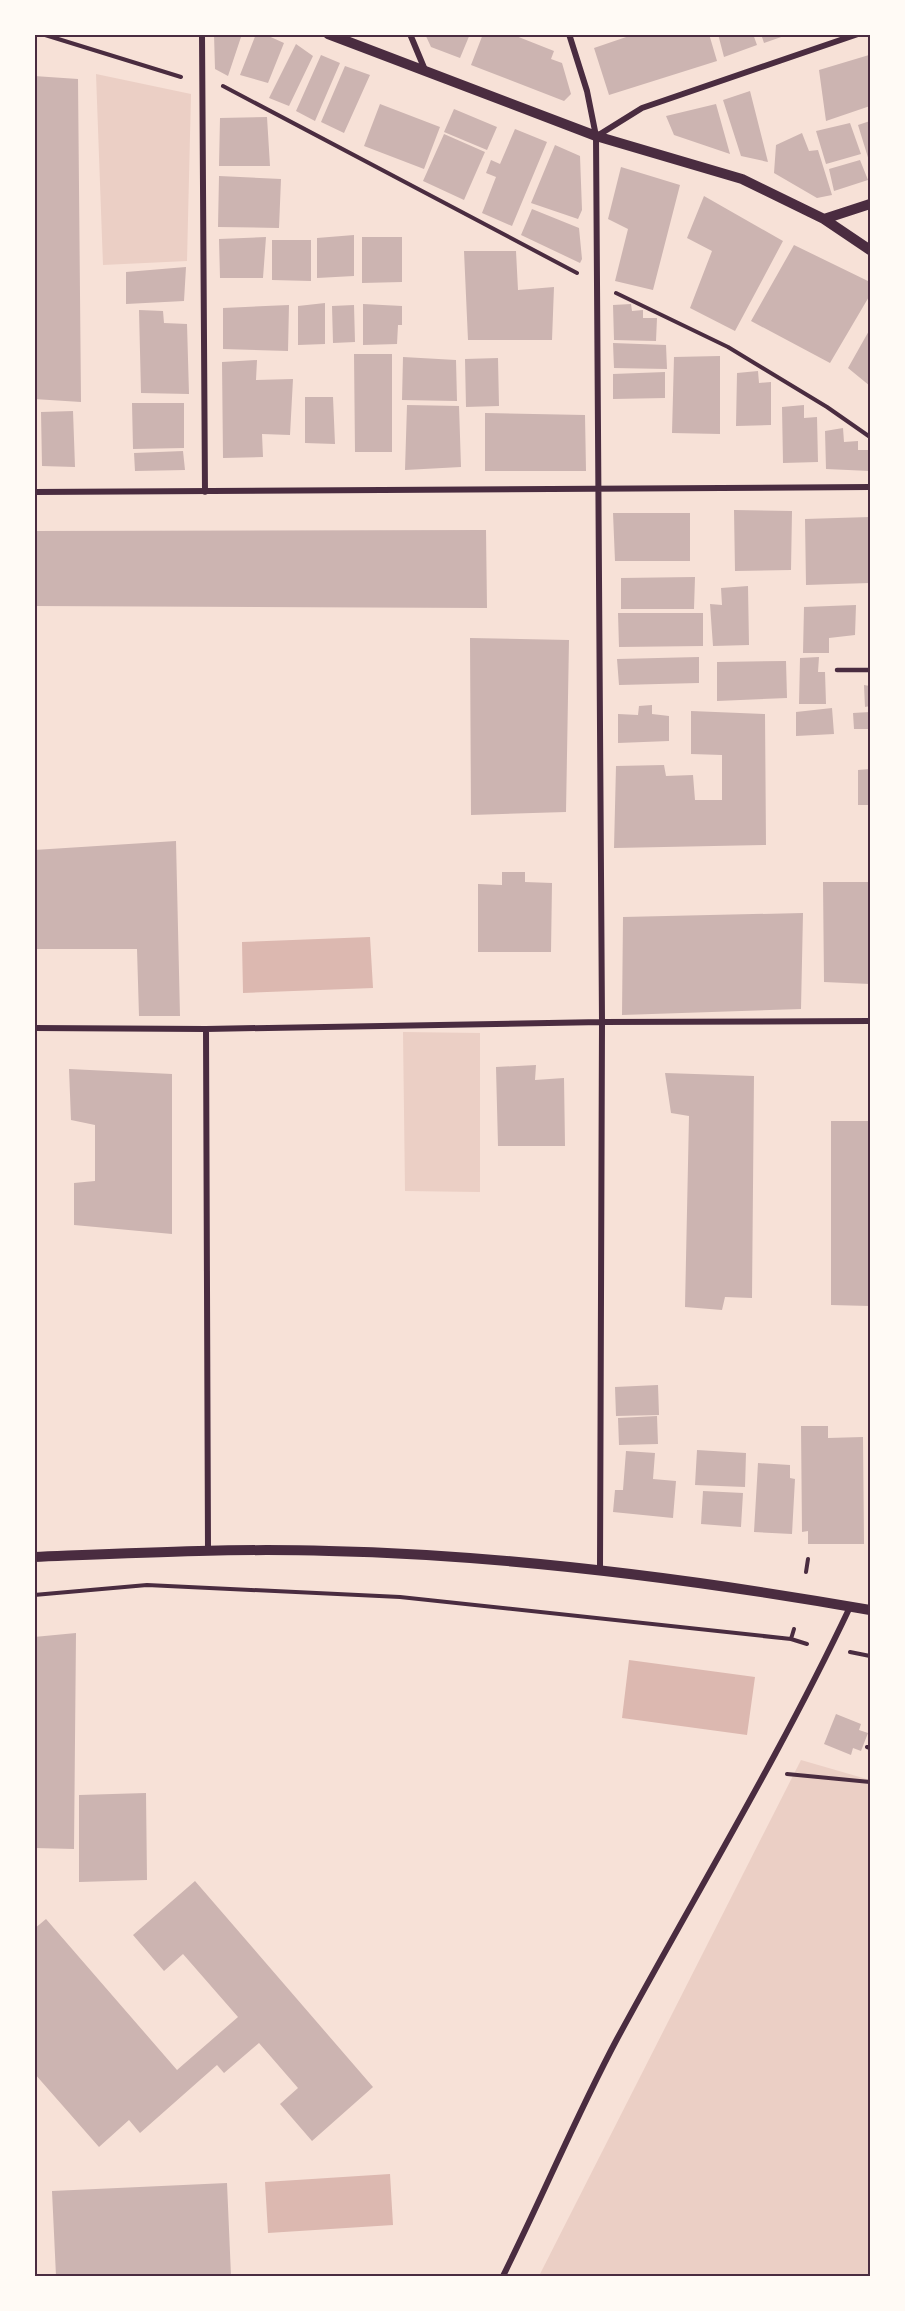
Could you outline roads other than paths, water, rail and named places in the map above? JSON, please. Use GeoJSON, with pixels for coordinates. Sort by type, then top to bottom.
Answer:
{"type":"FeatureCollection","features":[{"type":"Feature","properties":{"kind":"street"},"geometry":{"type":"LineString","coordinates":[[202,34],[204,492]]}},
{"type":"Feature","properties":{"kind":"street"},"geometry":{"type":"LineString","coordinates":[[328,34],[596,136],[742,179],[824,219],[870,250]]}},
{"type":"Feature","properties":{"kind":"street"},"geometry":{"type":"LineString","coordinates":[[410,34],[426,72]]}},
{"type":"Feature","properties":{"kind":"street"},"geometry":{"type":"LineString","coordinates":[[569,34],[587,91],[596,136],[602,1022],[600,1571]]}},
{"type":"Feature","properties":{"kind":"street"},"geometry":{"type":"LineString","coordinates":[[596,136],[642,108],[858,34]]}},
{"type":"Feature","properties":{"kind":"street"},"geometry":{"type":"LineString","coordinates":[[824,219],[870,204]]}},
{"type":"Feature","properties":{"kind":"street"},"geometry":{"type":"LineString","coordinates":[[34,492],[870,487]]}},
{"type":"Feature","properties":{"kind":"street"},"geometry":{"type":"LineString","coordinates":[[34,1028],[206,1029],[602,1022],[870,1022]]}},
{"type":"Feature","properties":{"kind":"street"},"geometry":{"type":"LineString","coordinates":[[206,1029],[208,1550]]}},
{"type":"Feature","properties":{"kind":"street"},"geometry":{"type":"LineString","coordinates":[[34,1557],[208,1550],[343,1552],[478,1560],[600,1571],[870,1610]]}},
{"type":"Feature","properties":{"kind":"street"},"geometry":{"type":"LineString","coordinates":[[503,2277],[600,2071],[765,1771],[850,1607]]}},
{"type":"Feature","properties":{"kind":"lane"},"geometry":{"type":"LineString","coordinates":[[837,670],[870,670]]}}]}
